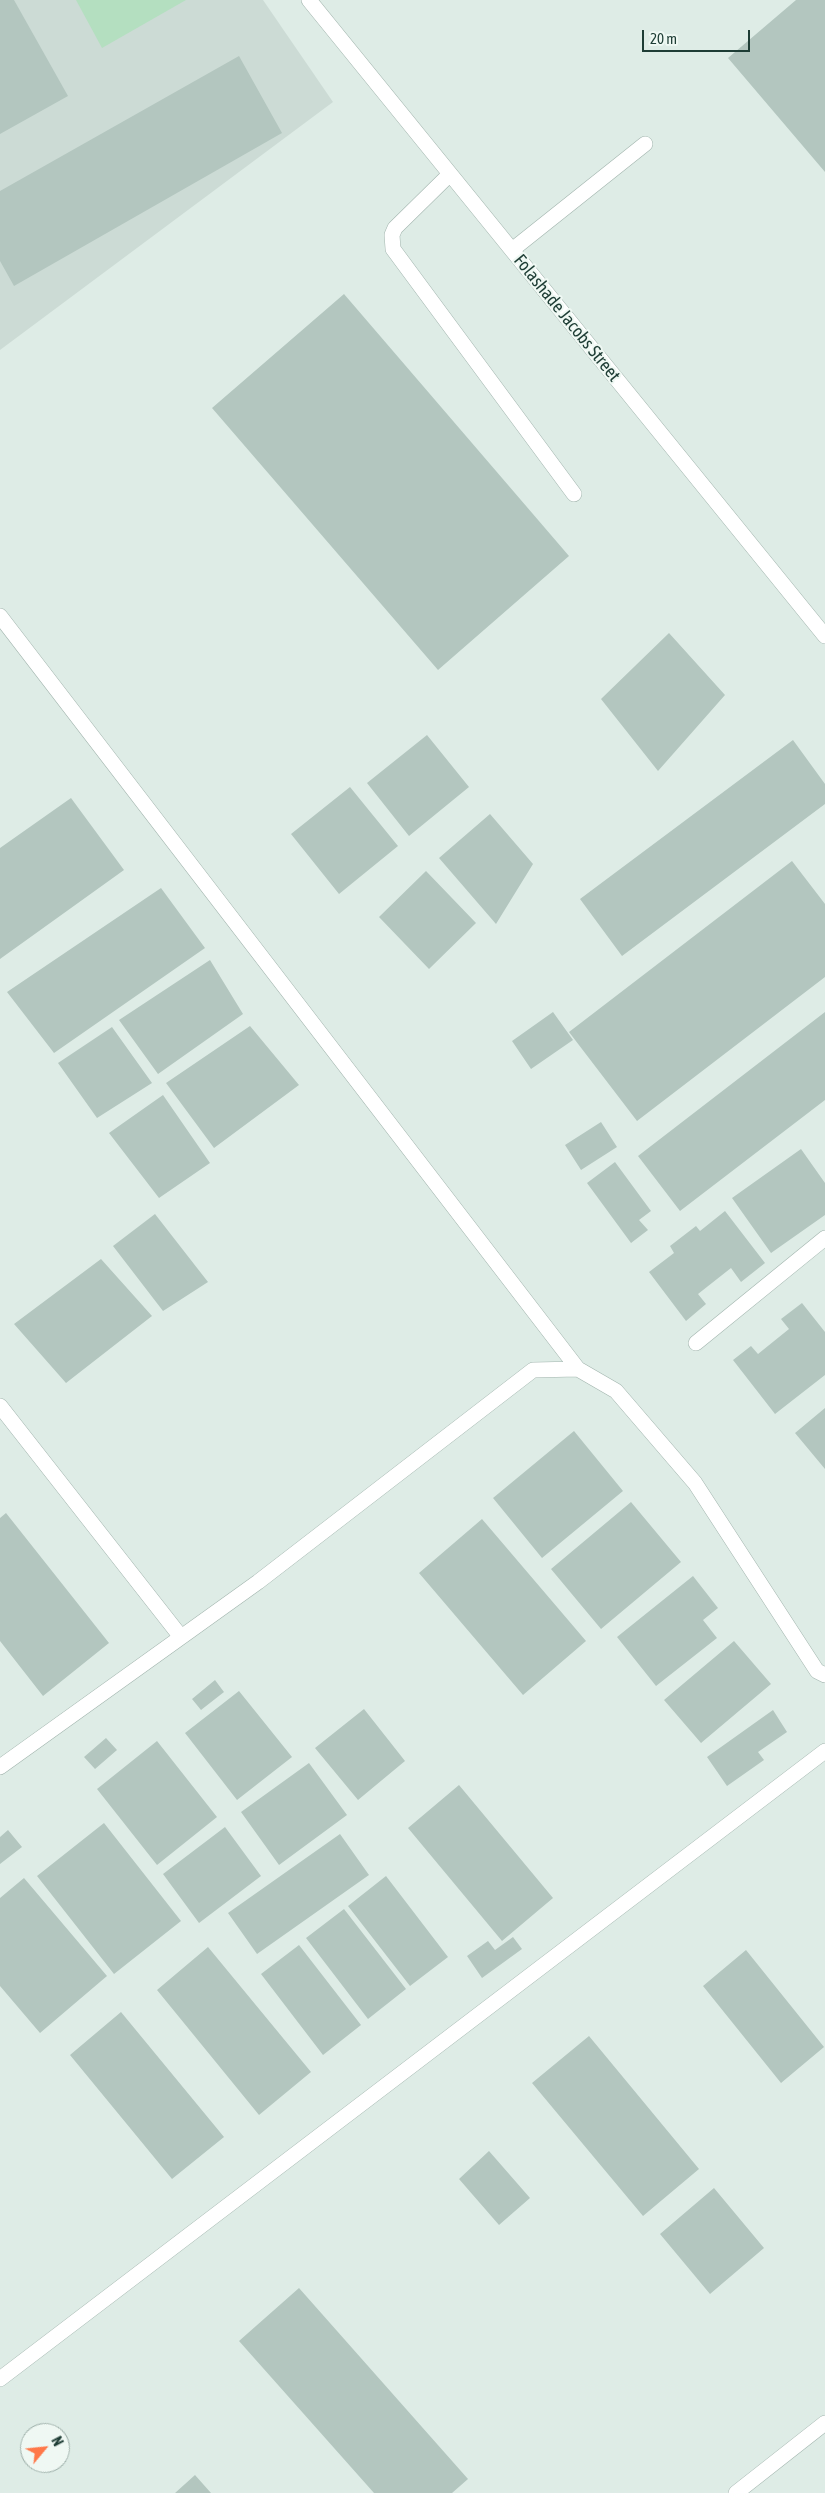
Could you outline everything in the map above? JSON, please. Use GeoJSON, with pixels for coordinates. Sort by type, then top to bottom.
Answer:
{"type":"FeatureCollection","features":[{"type":"Feature","properties":{"kind":"street","name":"Folashade Jacobs Street"},"geometry":{"type":"LineString","coordinates":[[309,0],[825,636]]}},
{"type":"Feature","properties":{"kind":"street"},"geometry":{"type":"LineString","coordinates":[[512,250],[645,144]]}},
{"type":"Feature","properties":{"kind":"street"},"geometry":{"type":"LineString","coordinates":[[450,174],[396,228],[392,235],[392,249],[574,494]]}},
{"type":"Feature","properties":{"kind":"street"},"geometry":{"type":"LineString","coordinates":[[0,616],[578,1369],[616,1391],[695,1483],[817,1671],[825,1675]]}},
{"type":"Feature","properties":{"kind":"street"},"geometry":{"type":"LineString","coordinates":[[696,1343],[825,1238]]}},
{"type":"Feature","properties":{"kind":"street"},"geometry":{"type":"LineString","coordinates":[[0,1768],[258,1582],[533,1370],[578,1369]]}},
{"type":"Feature","properties":{"kind":"street"},"geometry":{"type":"LineString","coordinates":[[0,1406],[181,1637]]}},
{"type":"Feature","properties":{"kind":"street"},"geometry":{"type":"LineString","coordinates":[[0,2380],[825,1750]]}},
{"type":"Feature","properties":{"kind":"street"},"geometry":{"type":"LineString","coordinates":[[736,2493],[825,2423]]}},
{"type":"Feature","properties":{"kind":"shaded area"},"geometry":{"type":"Polygon","coordinates":[[[0,0],[263,0],[333,102],[0,350],[0,0]]]}},
{"type":"Feature","properties":{"kind":"green space"},"geometry":{"type":"Polygon","coordinates":[[[76,0],[186,0],[102,48],[76,0]]]}},
{"type":"Feature","properties":{"kind":"building"},"geometry":{"type":"Polygon","coordinates":[[[0,0],[14,0],[68,96],[0,134],[0,0]]]}},
{"type":"Feature","properties":{"kind":"building"},"geometry":{"type":"Polygon","coordinates":[[[796,0],[825,0],[825,172],[728,58],[796,0]]]}},
{"type":"Feature","properties":{"kind":"building"},"geometry":{"type":"Polygon","coordinates":[[[239,56],[282,133],[14,286],[0,261],[0,191],[239,56]]]}},
{"type":"Feature","properties":{"kind":"building"},"geometry":{"type":"Polygon","coordinates":[[[344,294],[569,556],[438,670],[212,408],[344,294]]]}},
{"type":"Feature","properties":{"kind":"building"},"geometry":{"type":"Polygon","coordinates":[[[669,633],[725,695],[658,771],[601,699],[669,633]]]}},
{"type":"Feature","properties":{"kind":"building"},"geometry":{"type":"Polygon","coordinates":[[[427,735],[469,787],[409,836],[367,783],[427,735]]]}},
{"type":"Feature","properties":{"kind":"building"},"geometry":{"type":"Polygon","coordinates":[[[793,740],[825,784],[825,804],[622,956],[580,899],[793,740]]]}},
{"type":"Feature","properties":{"kind":"building"},"geometry":{"type":"Polygon","coordinates":[[[350,787],[398,846],[339,894],[291,834],[350,787]]]}},
{"type":"Feature","properties":{"kind":"building"},"geometry":{"type":"Polygon","coordinates":[[[71,798],[124,870],[0,959],[0,848],[71,798]]]}},
{"type":"Feature","properties":{"kind":"building"},"geometry":{"type":"Polygon","coordinates":[[[490,814],[533,864],[496,924],[439,858],[490,814]]]}},
{"type":"Feature","properties":{"kind":"building"},"geometry":{"type":"Polygon","coordinates":[[[792,861],[825,904],[825,977],[637,1121],[569,1032],[792,861]]]}},
{"type":"Feature","properties":{"kind":"building"},"geometry":{"type":"Polygon","coordinates":[[[426,871],[476,923],[429,969],[379,917],[426,871]]]}},
{"type":"Feature","properties":{"kind":"building"},"geometry":{"type":"Polygon","coordinates":[[[161,888],[205,948],[54,1053],[7,992],[161,888]]]}},
{"type":"Feature","properties":{"kind":"building"},"geometry":{"type":"Polygon","coordinates":[[[210,960],[243,1014],[158,1074],[119,1020],[210,960]]]}},
{"type":"Feature","properties":{"kind":"building"},"geometry":{"type":"Polygon","coordinates":[[[553,1012],[573,1040],[531,1069],[512,1041],[553,1012]]]}},
{"type":"Feature","properties":{"kind":"building"},"geometry":{"type":"Polygon","coordinates":[[[825,1012],[825,1100],[680,1211],[638,1156],[825,1012]]]}},
{"type":"Feature","properties":{"kind":"building"},"geometry":{"type":"Polygon","coordinates":[[[250,1026],[299,1085],[214,1148],[166,1083],[250,1026]]]}},
{"type":"Feature","properties":{"kind":"building"},"geometry":{"type":"Polygon","coordinates":[[[112,1027],[152,1083],[97,1118],[58,1063],[112,1027]]]}},
{"type":"Feature","properties":{"kind":"building"},"geometry":{"type":"Polygon","coordinates":[[[163,1095],[210,1163],[159,1198],[109,1133],[163,1095]]]}},
{"type":"Feature","properties":{"kind":"building"},"geometry":{"type":"Polygon","coordinates":[[[601,1122],[617,1147],[581,1170],[565,1145],[601,1122]]]}},
{"type":"Feature","properties":{"kind":"building"},"geometry":{"type":"Polygon","coordinates":[[[801,1149],[825,1183],[825,1215],[771,1253],[732,1198],[801,1149]]]}},
{"type":"Feature","properties":{"kind":"building"},"geometry":{"type":"Polygon","coordinates":[[[615,1162],[651,1211],[639,1220],[648,1230],[631,1243],[587,1183],[615,1162]]]}},
{"type":"Feature","properties":{"kind":"building"},"geometry":{"type":"Polygon","coordinates":[[[725,1211],[765,1263],[741,1282],[731,1268],[698,1294],[706,1304],[686,1321],[649,1272],[674,1253],[670,1246],[696,1226],[700,1231],[725,1211]]]}},
{"type":"Feature","properties":{"kind":"building"},"geometry":{"type":"Polygon","coordinates":[[[155,1214],[208,1282],[163,1311],[113,1246],[155,1214]]]}},
{"type":"Feature","properties":{"kind":"building"},"geometry":{"type":"Polygon","coordinates":[[[101,1259],[152,1316],[66,1383],[14,1324],[101,1259]]]}},
{"type":"Feature","properties":{"kind":"building"},"geometry":{"type":"Polygon","coordinates":[[[802,1303],[825,1332],[825,1375],[775,1414],[733,1360],[751,1346],[758,1354],[789,1329],[781,1319],[802,1303]]]}},
{"type":"Feature","properties":{"kind":"building"},"geometry":{"type":"Polygon","coordinates":[[[825,1408],[825,1469],[795,1433],[825,1408]]]}},
{"type":"Feature","properties":{"kind":"building"},"geometry":{"type":"Polygon","coordinates":[[[574,1431],[623,1491],[542,1558],[493,1498],[574,1431]]]}},
{"type":"Feature","properties":{"kind":"building"},"geometry":{"type":"Polygon","coordinates":[[[631,1502],[681,1562],[601,1629],[551,1569],[631,1502]]]}},
{"type":"Feature","properties":{"kind":"building"},"geometry":{"type":"Polygon","coordinates":[[[6,1513],[109,1643],[43,1696],[0,1641],[0,1518],[6,1513]]]}},
{"type":"Feature","properties":{"kind":"building"},"geometry":{"type":"Polygon","coordinates":[[[482,1519],[586,1641],[523,1695],[419,1573],[482,1519]]]}},
{"type":"Feature","properties":{"kind":"building"},"geometry":{"type":"Polygon","coordinates":[[[693,1576],[718,1608],[703,1620],[717,1638],[656,1686],[617,1637],[693,1576]]]}},
{"type":"Feature","properties":{"kind":"building"},"geometry":{"type":"Polygon","coordinates":[[[734,1641],[771,1684],[701,1743],[664,1700],[734,1641]]]}},
{"type":"Feature","properties":{"kind":"building"},"geometry":{"type":"Polygon","coordinates":[[[215,1680],[224,1692],[201,1710],[192,1699],[215,1680]]]}},
{"type":"Feature","properties":{"kind":"building"},"geometry":{"type":"Polygon","coordinates":[[[239,1691],[292,1757],[237,1800],[185,1733],[239,1691]]]}},
{"type":"Feature","properties":{"kind":"building"},"geometry":{"type":"Polygon","coordinates":[[[364,1709],[405,1761],[358,1800],[315,1748],[364,1709]]]}},
{"type":"Feature","properties":{"kind":"building"},"geometry":{"type":"Polygon","coordinates":[[[773,1710],[787,1732],[758,1752],[764,1760],[727,1786],[707,1757],[773,1710]]]}},
{"type":"Feature","properties":{"kind":"building"},"geometry":{"type":"Polygon","coordinates":[[[106,1738],[117,1750],[95,1769],[84,1757],[106,1738]]]}},
{"type":"Feature","properties":{"kind":"building"},"geometry":{"type":"Polygon","coordinates":[[[157,1741],[217,1817],[157,1865],[97,1789],[157,1741]]]}},
{"type":"Feature","properties":{"kind":"building"},"geometry":{"type":"Polygon","coordinates":[[[309,1763],[347,1815],[279,1865],[241,1812],[309,1763]]]}},
{"type":"Feature","properties":{"kind":"building"},"geometry":{"type":"Polygon","coordinates":[[[459,1785],[553,1898],[502,1941],[408,1828],[459,1785]]]}},
{"type":"Feature","properties":{"kind":"building"},"geometry":{"type":"Polygon","coordinates":[[[104,1823],[181,1921],[114,1974],[37,1876],[104,1823]]]}},
{"type":"Feature","properties":{"kind":"building"},"geometry":{"type":"Polygon","coordinates":[[[225,1827],[261,1876],[199,1923],[163,1874],[225,1827]]]}},
{"type":"Feature","properties":{"kind":"building"},"geometry":{"type":"Polygon","coordinates":[[[8,1830],[22,1847],[0,1864],[0,1837],[8,1830]]]}},
{"type":"Feature","properties":{"kind":"building"},"geometry":{"type":"Polygon","coordinates":[[[340,1834],[369,1875],[257,1954],[228,1913],[340,1834]]]}},
{"type":"Feature","properties":{"kind":"building"},"geometry":{"type":"Polygon","coordinates":[[[386,1876],[448,1957],[410,1986],[348,1906],[386,1876]]]}},
{"type":"Feature","properties":{"kind":"building"},"geometry":{"type":"Polygon","coordinates":[[[24,1878],[107,1976],[40,2033],[0,1986],[0,1898],[24,1878]]]}},
{"type":"Feature","properties":{"kind":"building"},"geometry":{"type":"Polygon","coordinates":[[[344,1909],[406,1989],[368,2019],[306,1938],[344,1909]]]}},
{"type":"Feature","properties":{"kind":"building"},"geometry":{"type":"Polygon","coordinates":[[[513,1937],[522,1949],[482,1978],[467,1956],[488,1941],[495,1950],[513,1937]]]}},
{"type":"Feature","properties":{"kind":"building"},"geometry":{"type":"Polygon","coordinates":[[[299,1945],[361,2025],[323,2055],[261,1974],[299,1945]]]}},
{"type":"Feature","properties":{"kind":"building"},"geometry":{"type":"Polygon","coordinates":[[[208,1947],[311,2072],[259,2115],[157,1990],[208,1947]]]}},
{"type":"Feature","properties":{"kind":"building"},"geometry":{"type":"Polygon","coordinates":[[[746,1950],[824,2047],[781,2083],[703,1986],[746,1950]]]}},
{"type":"Feature","properties":{"kind":"building"},"geometry":{"type":"Polygon","coordinates":[[[121,2012],[224,2137],[172,2179],[70,2055],[121,2012]]]}},
{"type":"Feature","properties":{"kind":"building"},"geometry":{"type":"Polygon","coordinates":[[[589,2036],[699,2169],[643,2216],[532,2083],[589,2036]]]}},
{"type":"Feature","properties":{"kind":"building"},"geometry":{"type":"Polygon","coordinates":[[[489,2151],[530,2198],[499,2225],[459,2179],[489,2151]]]}},
{"type":"Feature","properties":{"kind":"building"},"geometry":{"type":"Polygon","coordinates":[[[714,2188],[764,2248],[710,2294],[660,2234],[714,2188]]]}},
{"type":"Feature","properties":{"kind":"building"},"geometry":{"type":"Polygon","coordinates":[[[299,2288],[468,2479],[452,2493],[374,2493],[239,2341],[299,2288]]]}},
{"type":"Feature","properties":{"kind":"building"},"geometry":{"type":"Polygon","coordinates":[[[195,2475],[211,2493],[175,2493],[195,2475]]]}}]}
